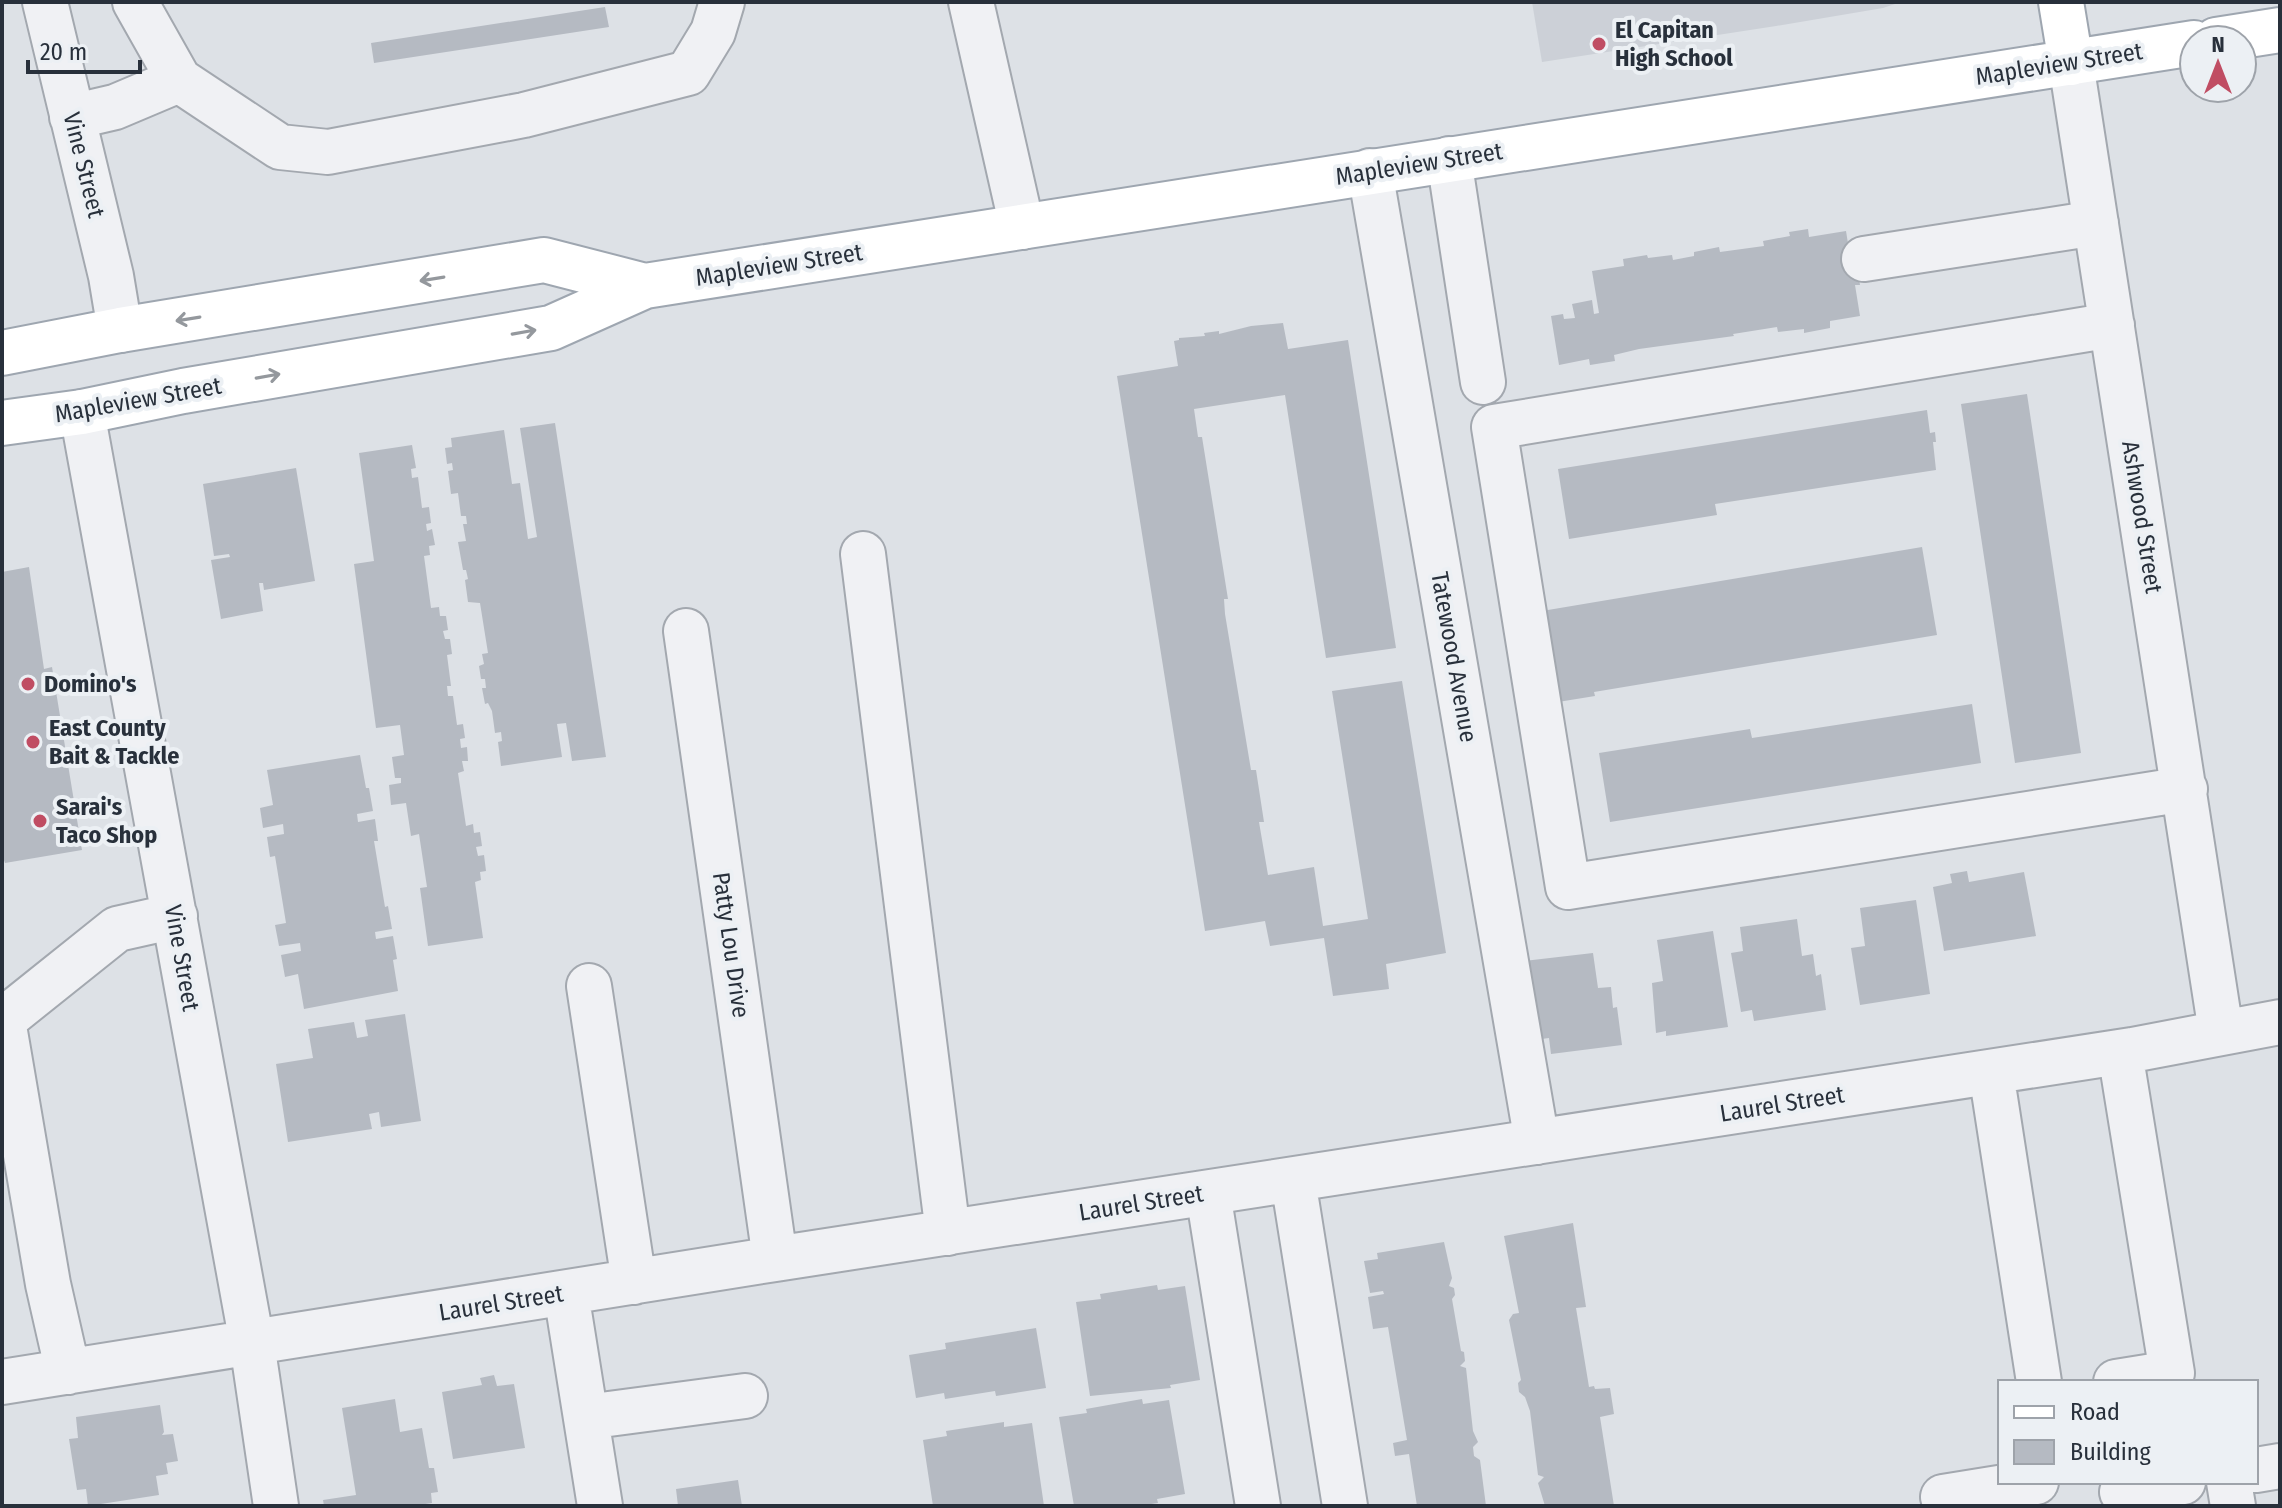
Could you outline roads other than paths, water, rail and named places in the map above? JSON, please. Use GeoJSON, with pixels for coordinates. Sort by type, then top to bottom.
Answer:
{"type":"FeatureCollection","features":[{"type":"Feature","properties":{"kind":"main road","name":"Ashwood Street"},"geometry":{"type":"LineString","coordinates":[[2061,2],[2071,63]]}},
{"type":"Feature","properties":{"kind":"main road"},"geometry":{"type":"LineString","coordinates":[[2258,33],[2280,30]]}},
{"type":"Feature","properties":{"kind":"main road","name":"Mapleview Street"},"geometry":{"type":"LineString","coordinates":[[2,423],[82,412],[183,391],[551,328],[645,286],[2178,46]]}},
{"type":"Feature","properties":{"kind":"main road","name":"Mapleview Street"},"geometry":{"type":"LineString","coordinates":[[2,353],[120,330],[544,260],[645,286]]}},
{"type":"Feature","properties":{"kind":"street","name":"Vine Street"},"geometry":{"type":"LineString","coordinates":[[45,2],[111,276],[120,330]]}},
{"type":"Feature","properties":{"kind":"street"},"geometry":{"type":"LineString","coordinates":[[135,2],[179,80],[280,147],[328,152],[524,115],[688,73],[713,32],[722,2]]}},
{"type":"Feature","properties":{"kind":"street"},"geometry":{"type":"LineString","coordinates":[[971,2],[1022,227]]}},
{"type":"Feature","properties":{"kind":"street","name":"Ashwood Street"},"geometry":{"type":"LineString","coordinates":[[2071,63],[2221,1032]]}},
{"type":"Feature","properties":{"kind":"street"},"geometry":{"type":"LineString","coordinates":[[72,117],[115,107],[179,80]]}},
{"type":"Feature","properties":{"kind":"street"},"geometry":{"type":"LineString","coordinates":[[1449,159],[1483,382]]}},
{"type":"Feature","properties":{"kind":"street","name":"Tatewood Avenue"},"geometry":{"type":"LineString","coordinates":[[1370,171],[1537,1142]]}},
{"type":"Feature","properties":{"kind":"street"},"geometry":{"type":"LineString","coordinates":[[1864,259],[2096,223]]}},
{"type":"Feature","properties":{"kind":"street"},"geometry":{"type":"LineString","coordinates":[[2112,325],[1494,427],[1496,442],[1568,887],[2185,789]]}},
{"type":"Feature","properties":{"kind":"street","name":"Vine Street"},"geometry":{"type":"LineString","coordinates":[[82,412],[252,1343],[276,1506]]}},
{"type":"Feature","properties":{"kind":"street"},"geometry":{"type":"LineString","coordinates":[[863,554],[948,1233]]}},
{"type":"Feature","properties":{"kind":"street","name":"Patty Lou Drive"},"geometry":{"type":"LineString","coordinates":[[686,631],[775,1259]]}},
{"type":"Feature","properties":{"kind":"street"},"geometry":{"type":"LineString","coordinates":[[68,1372],[48,1284],[2,1021],[117,929],[175,916]]}},
{"type":"Feature","properties":{"kind":"street"},"geometry":{"type":"LineString","coordinates":[[589,986],[634,1282]]}},
{"type":"Feature","properties":{"kind":"street","name":"Laurel Street"},"geometry":{"type":"LineString","coordinates":[[2,1379],[68,1372],[775,1259],[2120,1052],[2280,1022]]}},
{"type":"Feature","properties":{"kind":"street"},"geometry":{"type":"LineString","coordinates":[[2120,1052],[2172,1373],[2128,1380]]}},
{"type":"Feature","properties":{"kind":"street"},"geometry":{"type":"LineString","coordinates":[[1991,1072],[2039,1380]]}},
{"type":"Feature","properties":{"kind":"street"},"geometry":{"type":"LineString","coordinates":[[1293,1180],[1345,1506]]}},
{"type":"Feature","properties":{"kind":"street"},"geometry":{"type":"LineString","coordinates":[[1208,1193],[1258,1506]]}},
{"type":"Feature","properties":{"kind":"street"},"geometry":{"type":"LineString","coordinates":[[566,1293],[600,1506]]}},
{"type":"Feature","properties":{"kind":"street"},"geometry":{"type":"LineString","coordinates":[[586,1417],[745,1396]]}},
{"type":"Feature","properties":{"kind":"street"},"geometry":{"type":"LineString","coordinates":[[2258,1470],[2280,1466]]}},
{"type":"Feature","properties":{"kind":"street"},"geometry":{"type":"LineString","coordinates":[[1943,1497],[2024,1484]]}},
{"type":"Feature","properties":{"kind":"street"},"geometry":{"type":"LineString","coordinates":[[2122,1492],[2171,1484]]}},
{"type":"Feature","properties":{"kind":"street"},"geometry":{"type":"LineString","coordinates":[[2229,1484],[2233,1506]]}},
{"type":"Feature","properties":{"kind":"place","name":"El Capitan High School"},"geometry":{"type":"Point","coordinates":[1599,44]}},
{"type":"Feature","properties":{"kind":"place","name":"Domino's"},"geometry":{"type":"Point","coordinates":[28,684]}},
{"type":"Feature","properties":{"kind":"place","name":"East County Bait & Tackle"},"geometry":{"type":"Point","coordinates":[33,742]}},
{"type":"Feature","properties":{"kind":"place","name":"Sarai's Taco Shop"},"geometry":{"type":"Point","coordinates":[40,821]}}]}
